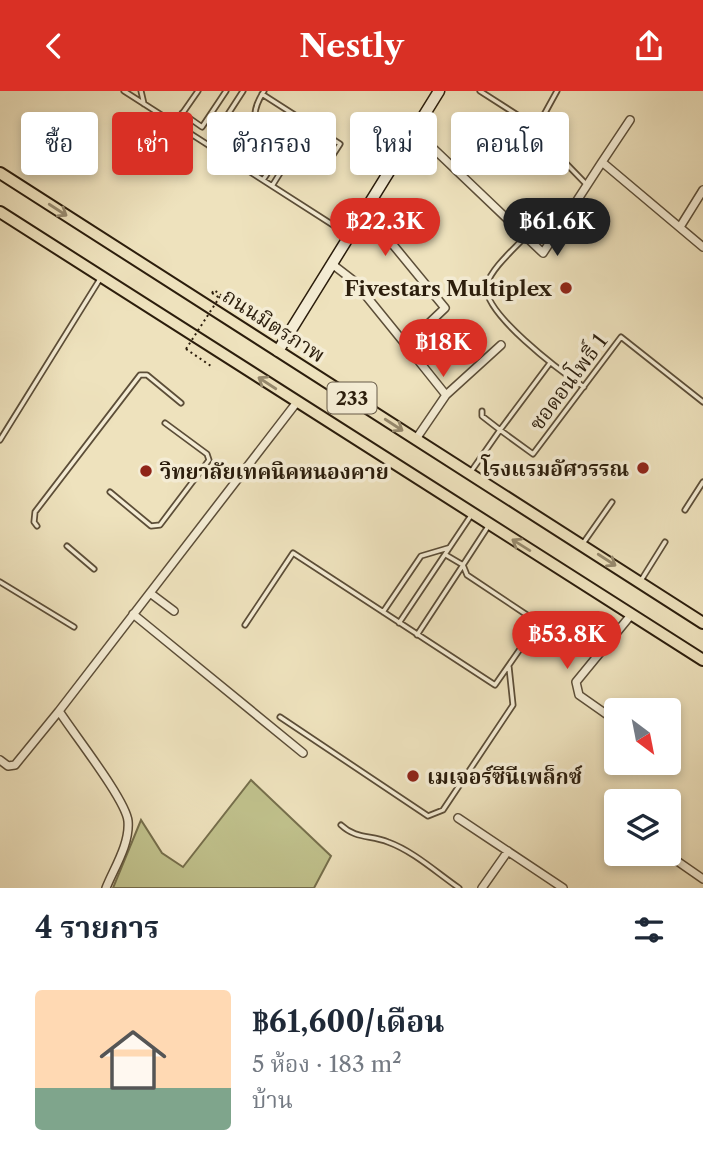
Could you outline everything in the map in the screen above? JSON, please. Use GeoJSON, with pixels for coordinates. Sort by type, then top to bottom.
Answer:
{"type":"FeatureCollection","features":[{"type":"Feature","properties":{"kind":"main road","name":"ถนนมิตรภาพ"},"geometry":{"type":"LineString","coordinates":[[0,173],[703,623]]}},
{"type":"Feature","properties":{"kind":"main road","name":"233"},"geometry":{"type":"LineString","coordinates":[[0,214],[703,660]]}},
{"type":"Feature","properties":{"kind":"street"},"geometry":{"type":"LineString","coordinates":[[426,112],[439,91]]}},
{"type":"Feature","properties":{"kind":"street"},"geometry":{"type":"LineString","coordinates":[[437,152],[543,253],[631,120]]}},
{"type":"Feature","properties":{"kind":"street"},"geometry":{"type":"LineString","coordinates":[[602,162],[703,247]]}},
{"type":"Feature","properties":{"kind":"street"},"geometry":{"type":"LineString","coordinates":[[278,351],[387,175]]}},
{"type":"Feature","properties":{"kind":"street"},"geometry":{"type":"LineString","coordinates":[[680,227],[703,190]]}},
{"type":"Feature","properties":{"kind":"street"},"geometry":{"type":"LineString","coordinates":[[362,216],[394,246],[445,308],[406,345]]}},
{"type":"Feature","properties":{"kind":"street"},"geometry":{"type":"LineString","coordinates":[[332,264],[354,281],[446,395]]}},
{"type":"Feature","properties":{"kind":"street"},"geometry":{"type":"LineString","coordinates":[[416,439],[446,395],[501,345]]}},
{"type":"Feature","properties":{"kind":"street"},"geometry":{"type":"LineString","coordinates":[[0,761],[8,766],[15,765],[296,402]]}},
{"type":"Feature","properties":{"kind":"street"},"geometry":{"type":"LineString","coordinates":[[150,593],[174,611]]}},
{"type":"Feature","properties":{"kind":"street"},"geometry":{"type":"LineString","coordinates":[[134,614],[303,753]]}},
{"type":"Feature","properties":{"kind":"street"},"geometry":{"type":"LineString","coordinates":[[604,713],[579,695],[576,683],[631,615]]}},
{"type":"Feature","properties":{"kind":"street"},"geometry":{"type":"LineString","coordinates":[[59,711],[126,812],[128,821],[125,840],[106,888]]}},
{"type":"Feature","properties":{"kind":"street"},"geometry":{"type":"LineString","coordinates":[[458,818],[563,888]]}},
{"type":"Feature","properties":{"kind":"street"},"geometry":{"type":"LineString","coordinates":[[482,888],[508,851]]}},
{"type":"Feature","properties":{"kind":"street"},"geometry":{"type":"LineString","coordinates":[[681,864],[703,879]]}},
{"type":"Feature","properties":{"kind":"lane"},"geometry":{"type":"LineString","coordinates":[[124,91],[156,112]]}},
{"type":"Feature","properties":{"kind":"lane"},"geometry":{"type":"LineString","coordinates":[[141,91],[144,104]]}},
{"type":"Feature","properties":{"kind":"lane"},"geometry":{"type":"LineString","coordinates":[[183,112],[198,91]]}},
{"type":"Feature","properties":{"kind":"lane"},"geometry":{"type":"LineString","coordinates":[[193,121],[202,127],[226,91]]}},
{"type":"Feature","properties":{"kind":"lane"},"geometry":{"type":"LineString","coordinates":[[229,112],[243,91]]}},
{"type":"Feature","properties":{"kind":"lane"},"geometry":{"type":"LineString","coordinates":[[480,91],[513,112]]}},
{"type":"Feature","properties":{"kind":"lane"},"geometry":{"type":"LineString","coordinates":[[545,112],[557,91]]}},
{"type":"Feature","properties":{"kind":"lane"},"geometry":{"type":"LineString","coordinates":[[253,112],[263,92],[293,112]]}},
{"type":"Feature","properties":{"kind":"lane"},"geometry":{"type":"LineString","coordinates":[[569,166],[587,185]]}},
{"type":"Feature","properties":{"kind":"lane"},"geometry":{"type":"LineString","coordinates":[[255,175],[349,235]]}},
{"type":"Feature","properties":{"kind":"lane"},"geometry":{"type":"LineString","coordinates":[[263,180],[266,175]]}},
{"type":"Feature","properties":{"kind":"lane"},"geometry":{"type":"LineString","coordinates":[[272,186],[279,175]]}},
{"type":"Feature","properties":{"kind":"lane"},"geometry":{"type":"LineString","coordinates":[[526,236],[487,283],[486,293],[491,304],[515,330],[550,363],[584,387]]}},
{"type":"Feature","properties":{"kind":"lane"},"geometry":{"type":"LineString","coordinates":[[0,440],[102,277]]}},
{"type":"Feature","properties":{"kind":"lane","name":"ซอดอนโพธิ์ 1"},"geometry":{"type":"LineString","coordinates":[[470,473],[500,430],[533,454],[621,337],[703,402]]}},
{"type":"Feature","properties":{"kind":"lane"},"geometry":{"type":"LineString","coordinates":[[482,411],[482,415],[500,430],[550,363]]}},
{"type":"Feature","properties":{"kind":"lane"},"geometry":{"type":"LineString","coordinates":[[37,526],[34,522],[35,512],[140,375],[146,375],[181,403]]}},
{"type":"Feature","properties":{"kind":"lane"},"geometry":{"type":"LineString","coordinates":[[110,492],[151,526],[160,525],[209,460],[207,454],[165,423]]}},
{"type":"Feature","properties":{"kind":"lane"},"geometry":{"type":"LineString","coordinates":[[685,510],[703,482]]}},
{"type":"Feature","properties":{"kind":"lane"},"geometry":{"type":"LineString","coordinates":[[582,544],[612,502]]}},
{"type":"Feature","properties":{"kind":"lane"},"geometry":{"type":"LineString","coordinates":[[399,623],[472,514]]}},
{"type":"Feature","properties":{"kind":"lane"},"geometry":{"type":"LineString","coordinates":[[417,635],[489,525]]}},
{"type":"Feature","properties":{"kind":"lane"},"geometry":{"type":"LineString","coordinates":[[640,582],[665,542]]}},
{"type":"Feature","properties":{"kind":"lane"},"geometry":{"type":"LineString","coordinates":[[67,546],[94,569]]}},
{"type":"Feature","properties":{"kind":"lane"},"geometry":{"type":"LineString","coordinates":[[383,612],[421,556],[450,547]]}},
{"type":"Feature","properties":{"kind":"lane"},"geometry":{"type":"LineString","coordinates":[[245,625],[293,553],[495,685],[534,629],[530,617],[467,575],[463,565],[445,554]]}},
{"type":"Feature","properties":{"kind":"lane"},"geometry":{"type":"LineString","coordinates":[[0,582],[74,627]]}},
{"type":"Feature","properties":{"kind":"lane"},"geometry":{"type":"LineString","coordinates":[[280,717],[428,816],[443,810],[513,705],[509,665]]}},
{"type":"Feature","properties":{"kind":"lane"},"geometry":{"type":"LineString","coordinates":[[341,825],[356,836],[378,839],[397,846],[459,888]]}},
{"type":"Feature","properties":{"kind":"path"},"geometry":{"type":"LineString","coordinates":[[211,366],[186,349],[221,295],[214,290],[212,293],[285,339]]}},
{"type":"Feature","properties":{"kind":"green space"},"geometry":{"type":"Polygon","coordinates":[[[251,780],[331,856],[314,888],[113,888],[141,820],[162,853],[183,867],[251,780]]]}},
{"type":"Feature","properties":{"kind":"place","name":"Fivestars Multiplex"},"geometry":{"type":"Point","coordinates":[566,288]}},
{"type":"Feature","properties":{"kind":"place","name":"โรงแรมอัศวรรณ"},"geometry":{"type":"Point","coordinates":[643,468]}},
{"type":"Feature","properties":{"kind":"place","name":"วิทยาลัยเทคนิคหนองคาย"},"geometry":{"type":"Point","coordinates":[146,471]}},
{"type":"Feature","properties":{"kind":"place","name":"เมเจอร์ซีนีเพล็กซ์"},"geometry":{"type":"Point","coordinates":[413,776]}}]}
